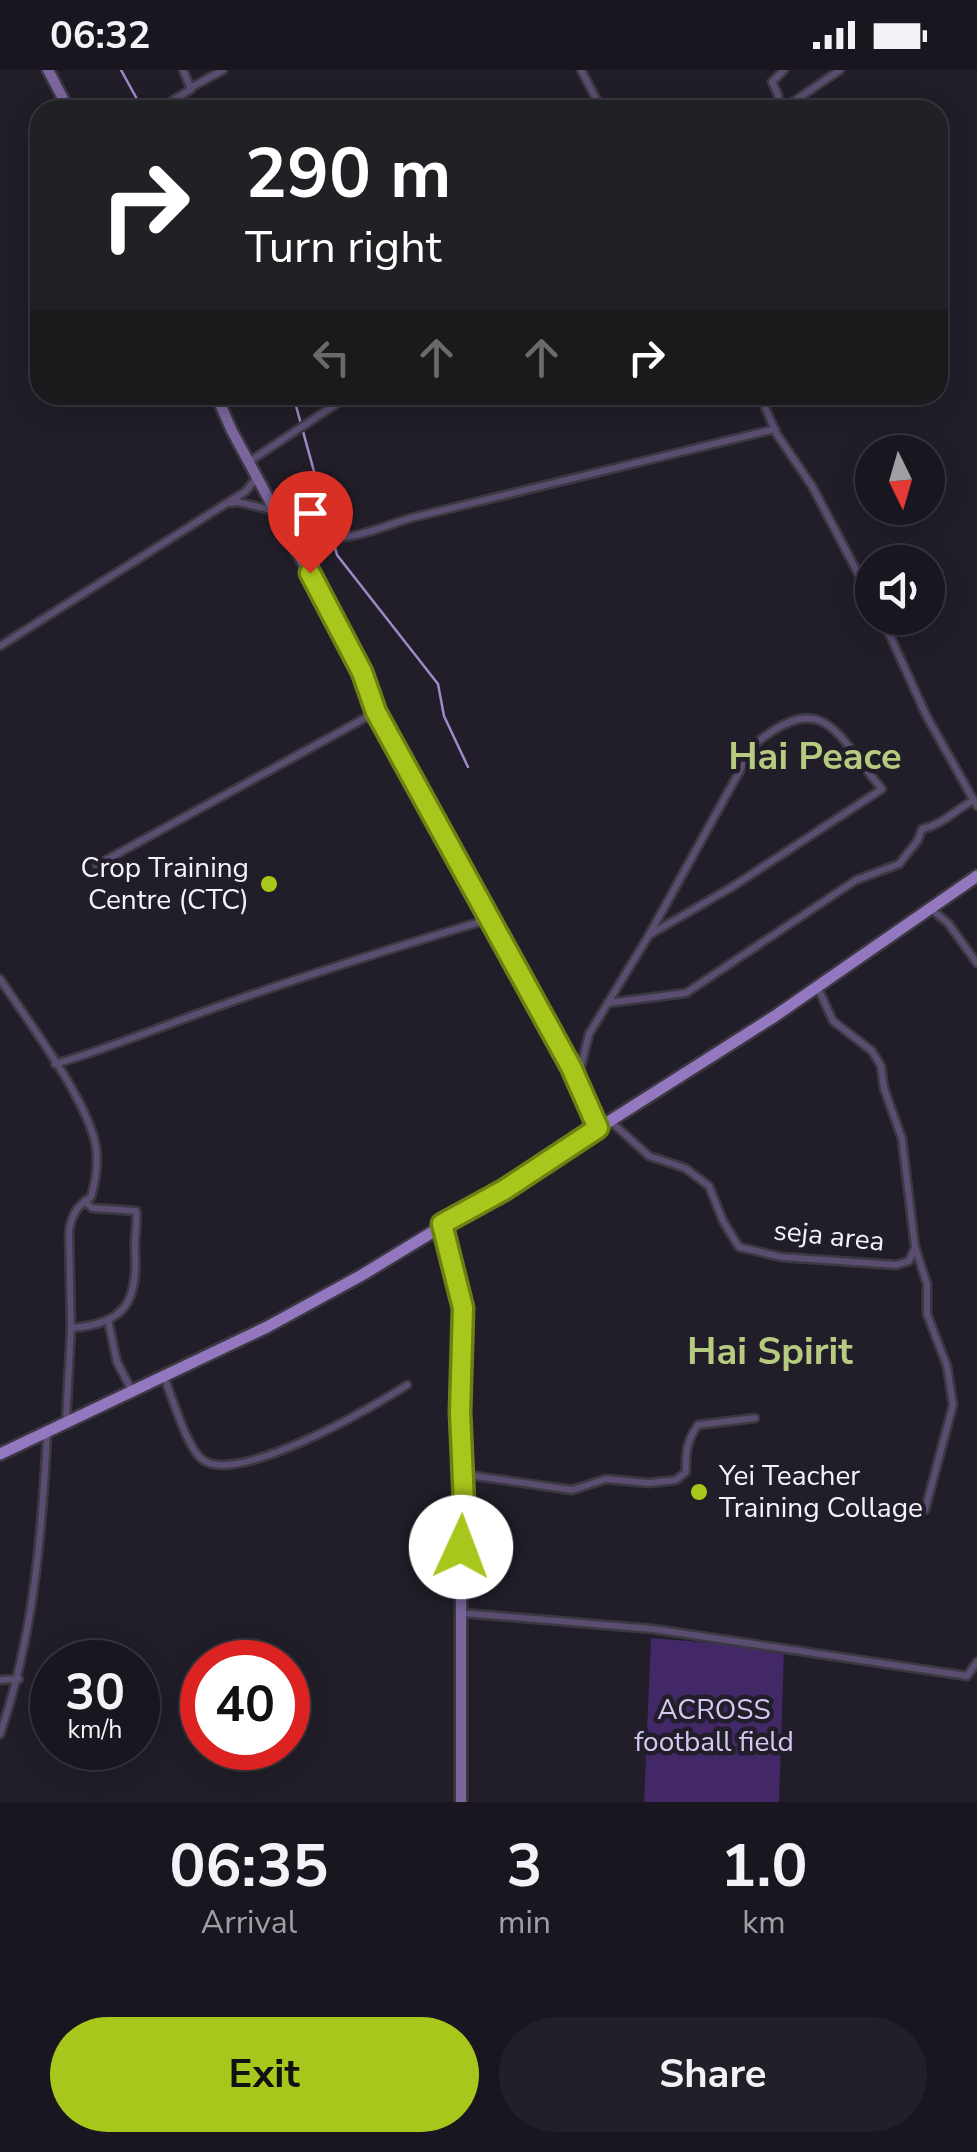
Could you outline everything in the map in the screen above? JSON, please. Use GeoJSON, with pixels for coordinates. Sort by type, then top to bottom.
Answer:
{"type":"FeatureCollection","features":[{"type":"Feature","properties":{"kind":"main road"},"geometry":{"type":"LineString","coordinates":[[0,1454],[296,1312],[504,1190],[817,987],[977,876]]}},
{"type":"Feature","properties":{"kind":"street"},"geometry":{"type":"LineString","coordinates":[[48,70],[64,100]]}},
{"type":"Feature","properties":{"kind":"street"},"geometry":{"type":"LineString","coordinates":[[183,70],[192,87]]}},
{"type":"Feature","properties":{"kind":"street"},"geometry":{"type":"LineString","coordinates":[[177,100],[223,70]]}},
{"type":"Feature","properties":{"kind":"street"},"geometry":{"type":"LineString","coordinates":[[582,70],[597,100]]}},
{"type":"Feature","properties":{"kind":"street"},"geometry":{"type":"LineString","coordinates":[[779,100],[772,82],[784,70]]}},
{"type":"Feature","properties":{"kind":"street"},"geometry":{"type":"LineString","coordinates":[[795,100],[840,70]]}},
{"type":"Feature","properties":{"kind":"street"},"geometry":{"type":"LineString","coordinates":[[221,405],[362,672],[376,712],[577,1082],[604,1124]]}},
{"type":"Feature","properties":{"kind":"street"},"geometry":{"type":"LineString","coordinates":[[250,461],[335,405]]}},
{"type":"Feature","properties":{"kind":"street"},"geometry":{"type":"LineString","coordinates":[[764,405],[855,568]]}},
{"type":"Feature","properties":{"kind":"street"},"geometry":{"type":"LineString","coordinates":[[294,544],[302,539],[372,531],[415,516],[775,429]]}},
{"type":"Feature","properties":{"kind":"street"},"geometry":{"type":"LineString","coordinates":[[0,646],[246,491],[258,477]]}},
{"type":"Feature","properties":{"kind":"street"},"geometry":{"type":"LineString","coordinates":[[224,504],[238,502],[277,511]]}},
{"type":"Feature","properties":{"kind":"street"},"geometry":{"type":"LineString","coordinates":[[606,1004],[686,993],[856,880],[899,864],[922,829],[937,827],[975,803],[934,732],[890,635]]}},
{"type":"Feature","properties":{"kind":"street"},"geometry":{"type":"LineString","coordinates":[[98,865],[376,712]]}},
{"type":"Feature","properties":{"kind":"street"},"geometry":{"type":"LineString","coordinates":[[577,1082],[589,1034],[649,935],[754,744],[777,725],[800,718],[832,726],[844,737],[882,790],[649,935]]}},
{"type":"Feature","properties":{"kind":"street"},"geometry":{"type":"LineString","coordinates":[[930,908],[948,923],[977,963]]}},
{"type":"Feature","properties":{"kind":"street"},"geometry":{"type":"LineString","coordinates":[[55,1064],[417,940],[490,919]]}},
{"type":"Feature","properties":{"kind":"street"},"geometry":{"type":"LineString","coordinates":[[0,979],[69,1084],[95,1143],[96,1180],[91,1197],[72,1217],[69,1230],[71,1328],[66,1425]]}},
{"type":"Feature","properties":{"kind":"street"},"geometry":{"type":"LineString","coordinates":[[817,987],[833,1021],[872,1051],[881,1066],[884,1088],[902,1140],[915,1247],[927,1284],[927,1314],[948,1366],[953,1405],[925,1510]]}},
{"type":"Feature","properties":{"kind":"street","name":"seja area"},"geometry":{"type":"LineString","coordinates":[[604,1124],[648,1156],[686,1168],[708,1186],[722,1221],[739,1247],[795,1258],[896,1265],[909,1262],[915,1247]]}},
{"type":"Feature","properties":{"kind":"street"},"geometry":{"type":"LineString","coordinates":[[71,1328],[108,1320],[126,1306],[135,1288],[136,1211],[92,1208],[85,1201]]}},
{"type":"Feature","properties":{"kind":"street"},"geometry":{"type":"LineString","coordinates":[[442,1224],[463,1308],[461,1802]]}},
{"type":"Feature","properties":{"kind":"street"},"geometry":{"type":"LineString","coordinates":[[108,1320],[117,1362],[133,1392]]}},
{"type":"Feature","properties":{"kind":"street"},"geometry":{"type":"LineString","coordinates":[[164,1376],[196,1452],[206,1462],[224,1465],[254,1460],[314,1436],[358,1416],[407,1385]]}},
{"type":"Feature","properties":{"kind":"street"},"geometry":{"type":"LineString","coordinates":[[462,1474],[572,1490],[606,1479],[676,1480],[686,1472],[685,1454],[698,1424],[755,1418]]}},
{"type":"Feature","properties":{"kind":"street"},"geometry":{"type":"LineString","coordinates":[[0,1734],[19,1679],[43,1522],[47,1434]]}},
{"type":"Feature","properties":{"kind":"street"},"geometry":{"type":"LineString","coordinates":[[462,1613],[653,1629],[967,1676],[977,1662]]}},
{"type":"Feature","properties":{"kind":"street"},"geometry":{"type":"LineString","coordinates":[[0,1680],[19,1679]]}},
{"type":"Feature","properties":{"kind":"green space","name":"ACROSS football field"},"geometry":{"type":"Polygon","coordinates":[[[651,1638],[784,1649],[779,1802],[644,1802],[651,1638]]]}},
{"type":"Feature","properties":{"kind":"waterway"},"geometry":{"type":"LineString","coordinates":[[121,70],[138,100]]}},
{"type":"Feature","properties":{"kind":"waterway"},"geometry":{"type":"LineString","coordinates":[[296,405],[337,555],[438,684],[444,716],[468,767]]}},
{"type":"Feature","properties":{"kind":"place","name":"Crop Training Centre (CTC)"},"geometry":{"type":"Point","coordinates":[269,884]}},
{"type":"Feature","properties":{"kind":"place","name":"Yei Teacher Training Collage"},"geometry":{"type":"Point","coordinates":[699,1492]}},
{"type":"Feature","properties":{"kind":"district","name":"Hai Peace"},"geometry":{"type":"Point","coordinates":[815,756]}},
{"type":"Feature","properties":{"kind":"district","name":"Hai Spirit"},"geometry":{"type":"Point","coordinates":[770,1351]}},
{"type":"Feature","properties":{"kind":"route"},"geometry":{"type":"LineString","coordinates":[[310,573],[362,672],[376,712],[571,1067],[598,1128],[504,1190],[442,1224],[463,1308],[460,1412],[465,1526],[461,1547]]}}]}
